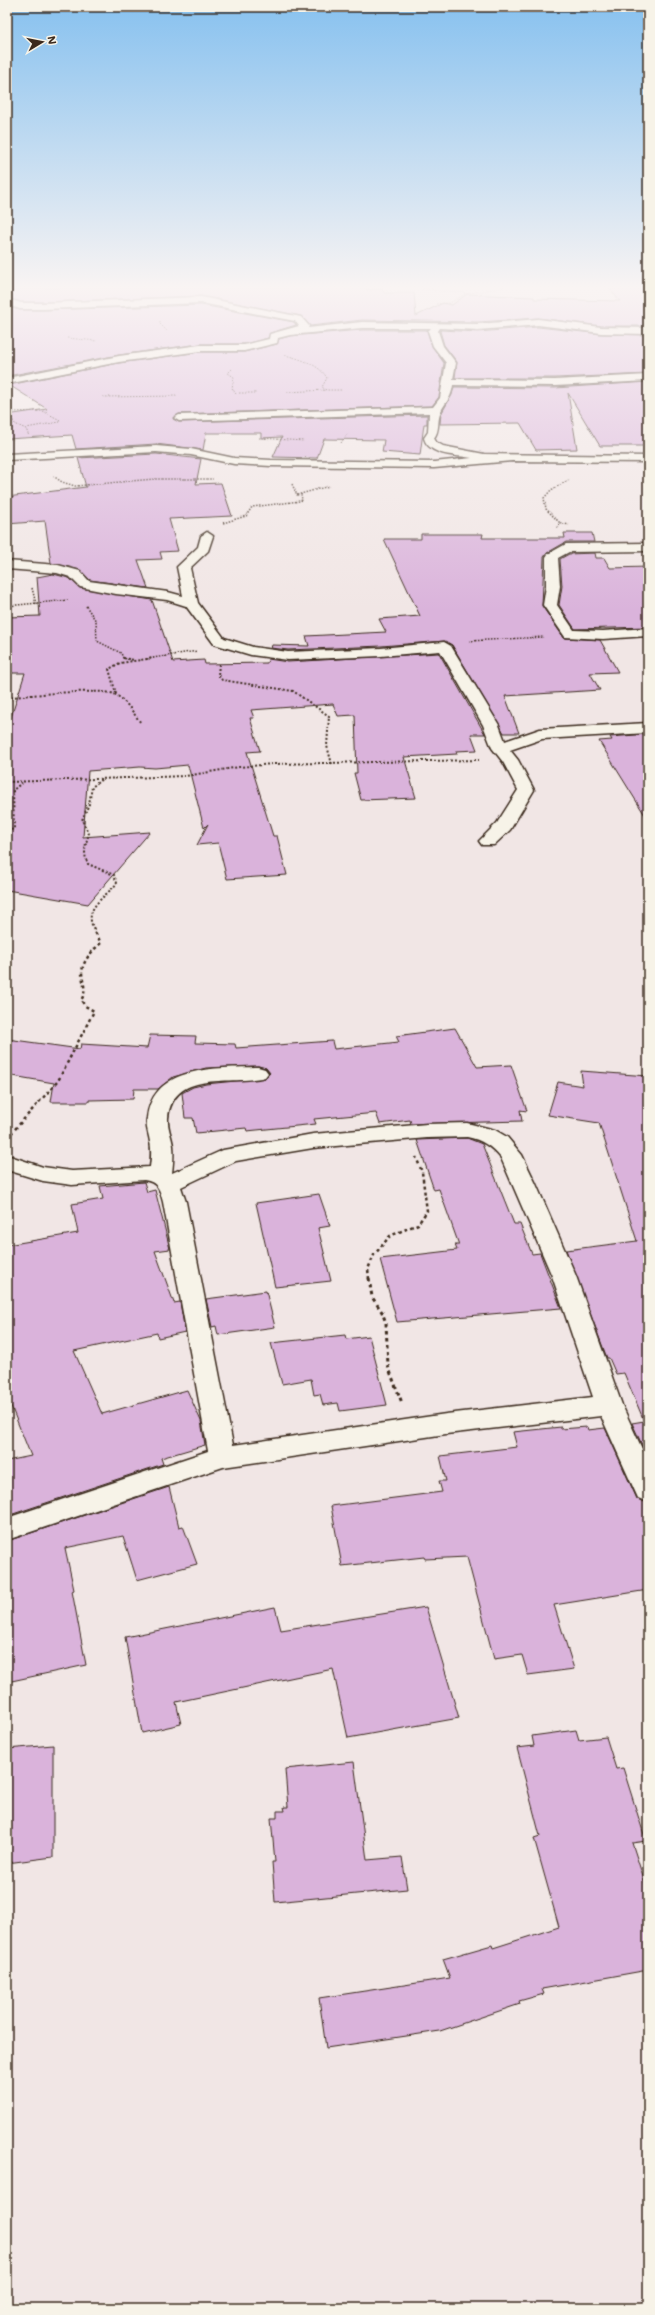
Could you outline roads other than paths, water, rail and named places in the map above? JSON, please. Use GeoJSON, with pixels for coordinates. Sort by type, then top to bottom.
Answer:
{"type":"FeatureCollection","features":[{"type":"Feature","properties":{"kind":"street"},"geometry":{"type":"LineString","coordinates":[[446,395],[443,404],[436,410],[433,421],[433,432],[429,438],[431,444],[440,449],[457,453],[509,458]]}},
{"type":"Feature","properties":{"kind":"street"},"geometry":{"type":"LineString","coordinates":[[179,418],[436,410]]}},
{"type":"Feature","properties":{"kind":"street"},"geometry":{"type":"LineString","coordinates":[[7,457],[156,449],[192,452],[234,461],[434,465],[509,458],[648,459]]}},
{"type":"Feature","properties":{"kind":"street"},"geometry":{"type":"LineString","coordinates":[[207,536],[204,548],[183,567],[191,603],[219,641],[251,651],[288,656],[381,652],[444,646],[491,725],[505,754],[526,790],[504,826],[488,842]]}},
{"type":"Feature","properties":{"kind":"street"},"geometry":{"type":"LineString","coordinates":[[648,547],[566,548],[552,557],[554,586],[550,605],[570,634],[603,635],[648,632]]}},
{"type":"Feature","properties":{"kind":"street"},"geometry":{"type":"LineString","coordinates":[[7,565],[58,570],[75,574],[85,584],[116,590],[168,596],[191,603]]}},
{"type":"Feature","properties":{"kind":"street"},"geometry":{"type":"LineString","coordinates":[[505,754],[540,734],[599,732],[648,728]]}},
{"type":"Feature","properties":{"kind":"street"},"geometry":{"type":"LineString","coordinates":[[164,1181],[163,1150],[157,1121],[160,1102],[168,1090],[194,1077],[258,1073]]}},
{"type":"Feature","properties":{"kind":"street"},"geometry":{"type":"LineString","coordinates":[[164,1181],[231,1155],[313,1142],[407,1133],[466,1130],[487,1135],[499,1142],[511,1155],[525,1184],[564,1276],[589,1353],[609,1405],[648,1491]]}},
{"type":"Feature","properties":{"kind":"street"},"geometry":{"type":"LineString","coordinates":[[7,1162],[28,1171],[81,1178],[147,1174],[164,1181],[172,1192],[178,1219],[222,1457]]}},
{"type":"Feature","properties":{"kind":"street"},"geometry":{"type":"LineString","coordinates":[[7,1529],[222,1457],[390,1432],[609,1405]]}}]}
